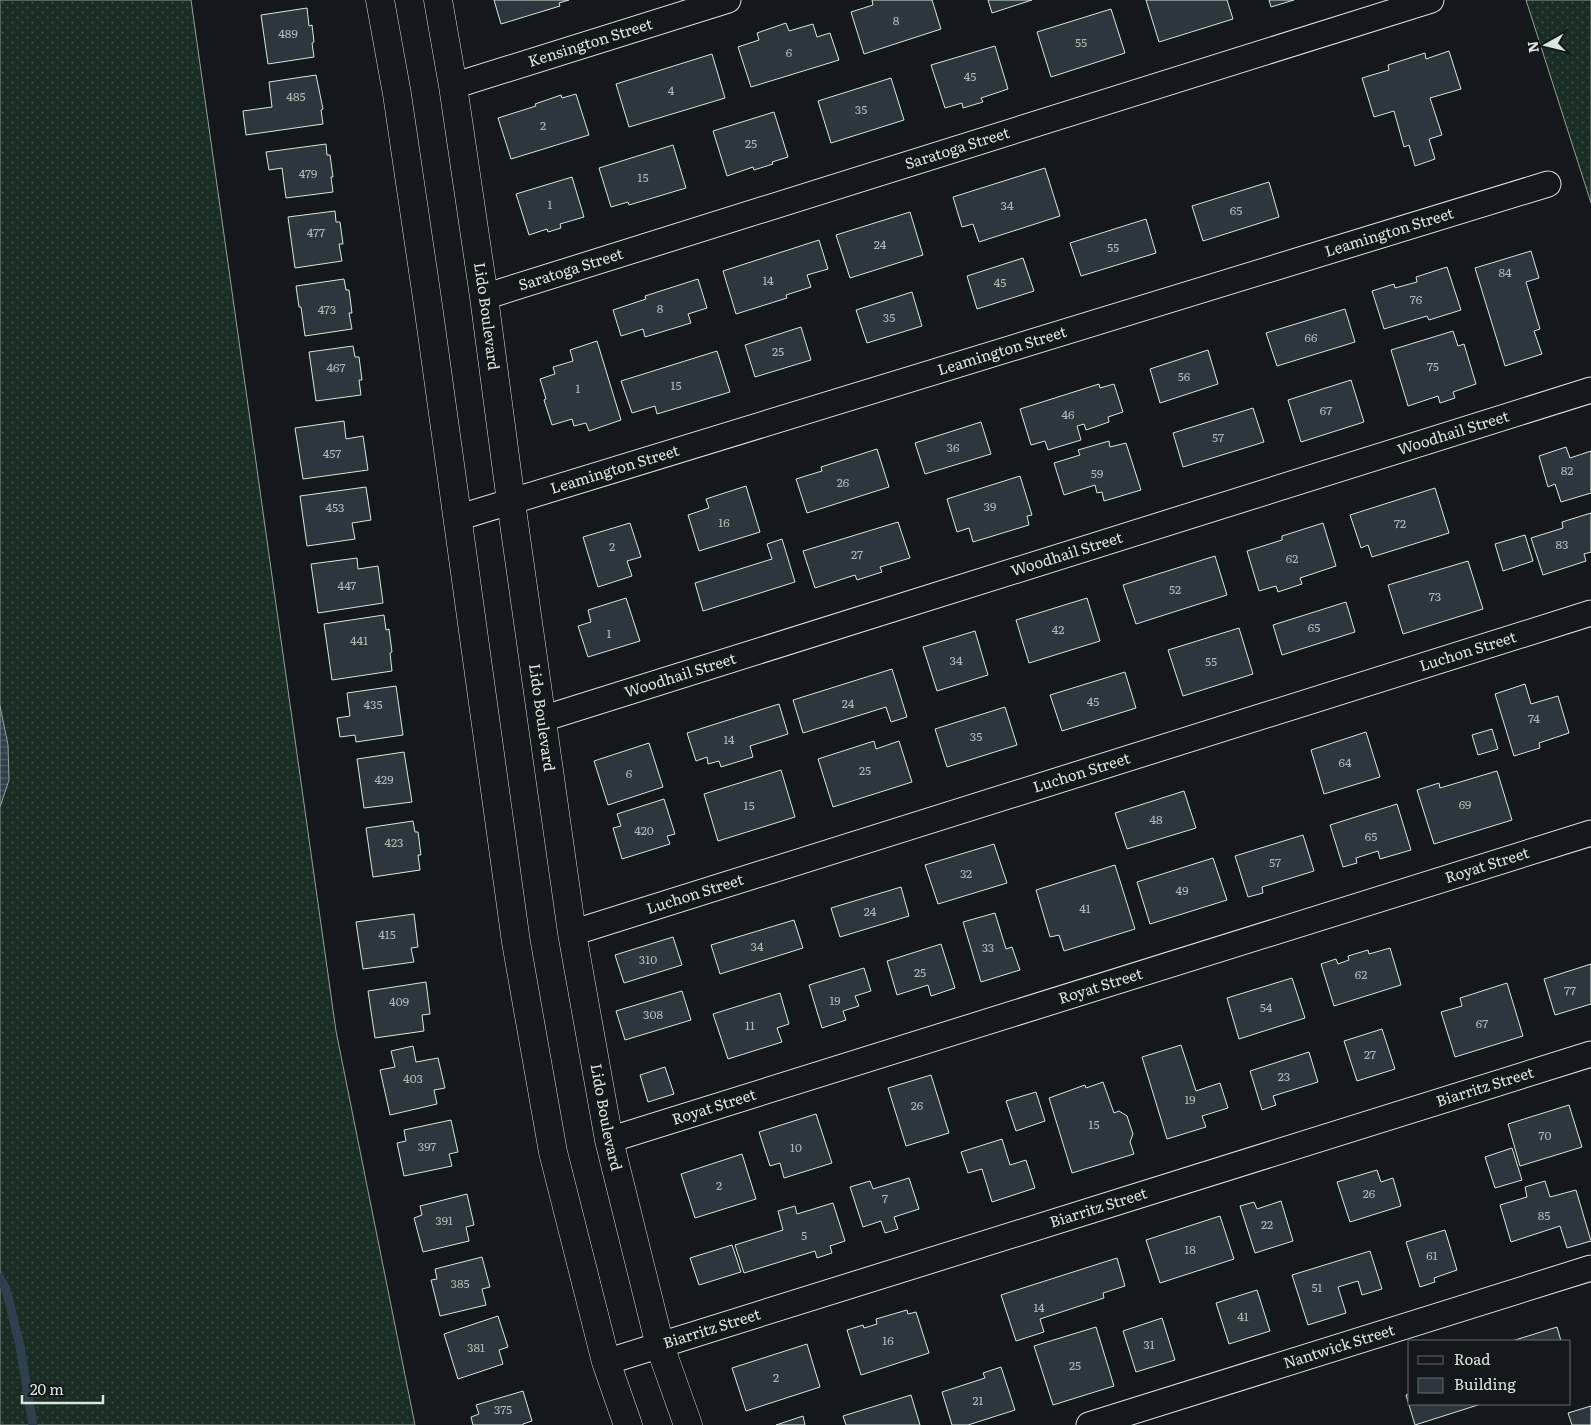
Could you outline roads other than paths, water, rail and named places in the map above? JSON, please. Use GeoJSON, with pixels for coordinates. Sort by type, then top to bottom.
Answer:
{"type":"FeatureCollection","features":[{"type":"Feature","properties":{"kind":"highway"},"geometry":{"type":"LineString","coordinates":[[380,0],[397,94],[428,305],[516,942],[553,1152],[606,1362],[628,1425]]}},
{"type":"Feature","properties":{"kind":"highway","name":"Lido Boulevard"},"geometry":{"type":"LineString","coordinates":[[438,0],[453,86],[484,297],[572,933],[609,1140],[660,1346],[688,1425]]}},
{"type":"Feature","properties":{"kind":"street","name":"Kensington Street"},"geometry":{"type":"LineString","coordinates":[[453,86],[728,0]]}},
{"type":"Feature","properties":{"kind":"street","name":"Saratoga Street"},"geometry":{"type":"LineString","coordinates":[[484,297],[1431,0]]}},
{"type":"Feature","properties":{"kind":"street","name":"Leamington Street"},"geometry":{"type":"LineString","coordinates":[[457,518],[1548,184]]}},
{"type":"Feature","properties":{"kind":"street","name":"Woodhail Street"},"geometry":{"type":"LineString","coordinates":[[542,719],[1591,390]]}},
{"type":"Feature","properties":{"kind":"street","name":"Luchon Street"},"geometry":{"type":"LineString","coordinates":[[572,933],[1591,613]]}},
{"type":"Feature","properties":{"kind":"street","name":"Royat Street"},"geometry":{"type":"LineString","coordinates":[[609,1140],[1591,833]]}},
{"type":"Feature","properties":{"kind":"street","name":"Biarritz Street"},"geometry":{"type":"LineString","coordinates":[[606,1362],[1591,1054]]}},
{"type":"Feature","properties":{"kind":"street","name":"Nantwick Street"},"geometry":{"type":"LineString","coordinates":[[1089,1425],[1591,1268]]}},
{"type":"Feature","properties":{"kind":"water"},"geometry":{"type":"Polygon","coordinates":[[[0,706],[8,745],[9,780],[0,807],[0,706]]]}},
{"type":"Feature","properties":{"kind":"waterway"},"geometry":{"type":"LineString","coordinates":[[0,1278],[6,1289],[20,1346],[33,1425]]}}]}
